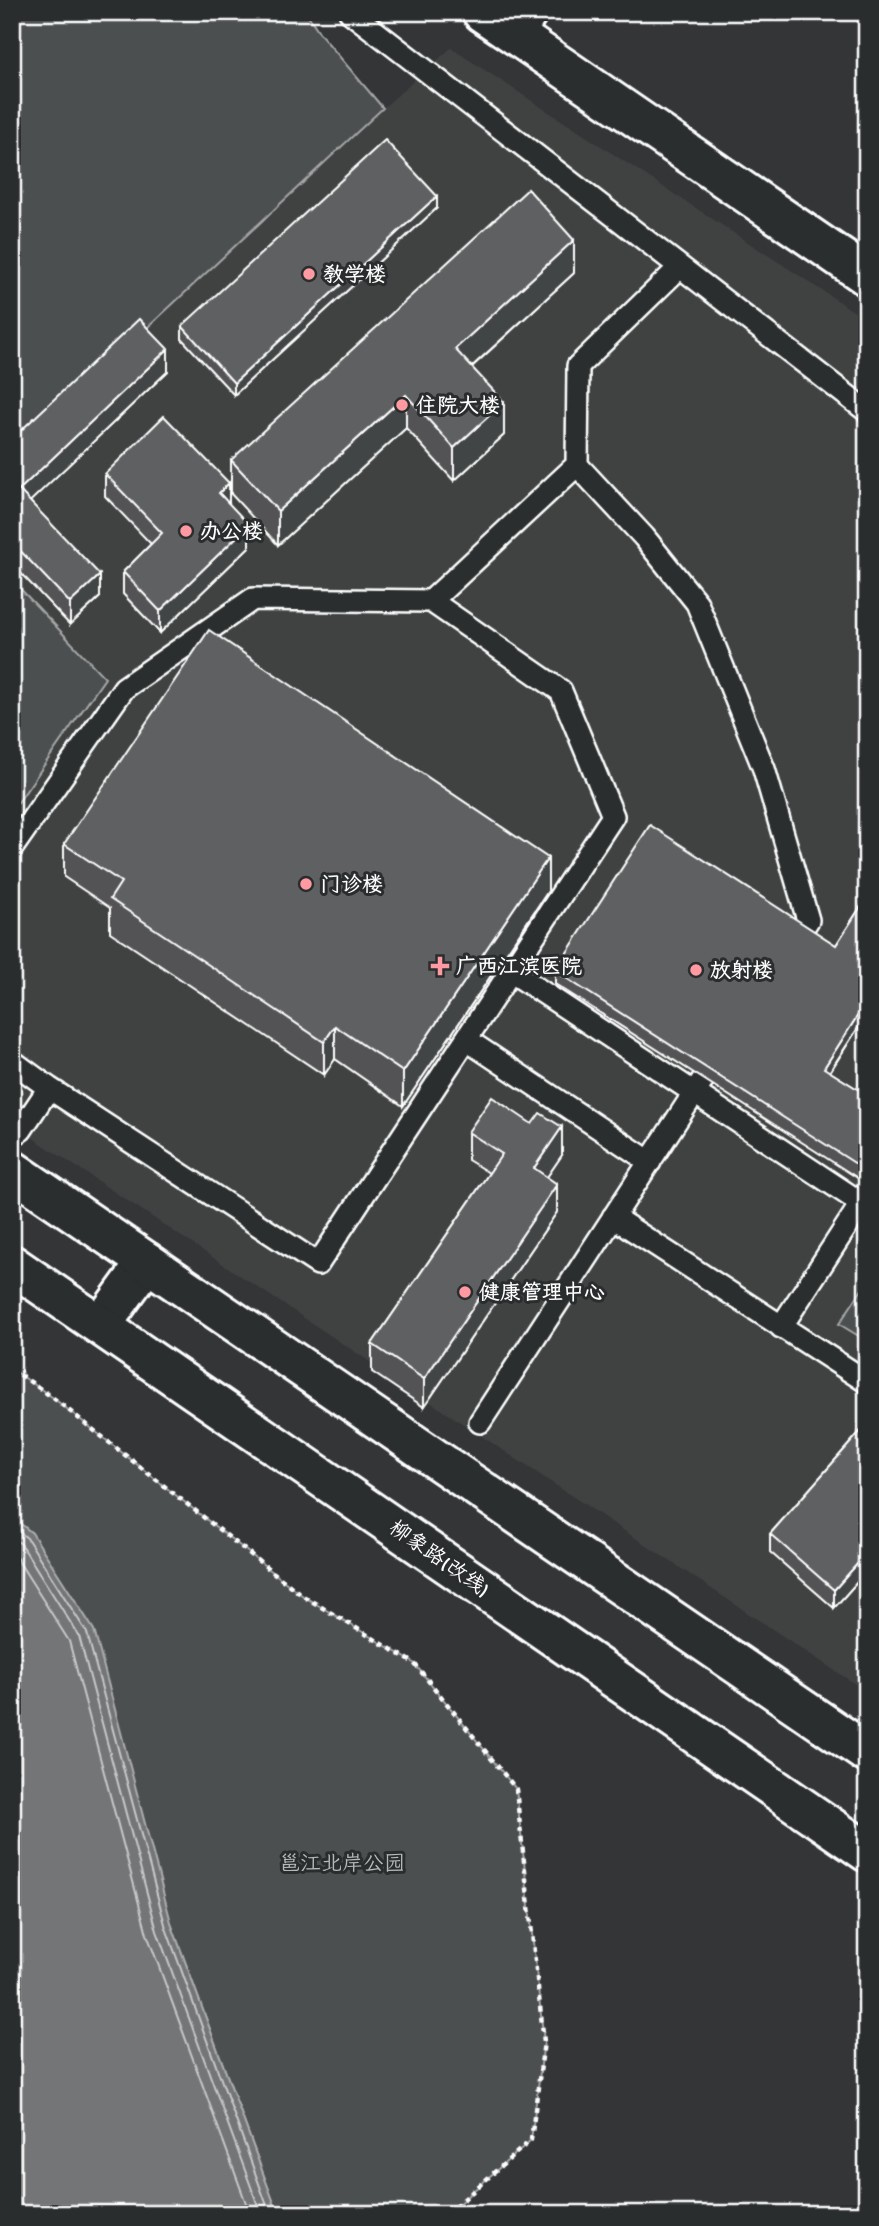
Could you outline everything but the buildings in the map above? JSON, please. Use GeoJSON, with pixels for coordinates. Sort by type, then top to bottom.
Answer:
{"type":"FeatureCollection","features":[{"type":"Feature","properties":{"kind":"main road"},"geometry":{"type":"LineString","coordinates":[[482,12],[530,26],[867,276]]}},
{"type":"Feature","properties":{"kind":"main road"},"geometry":{"type":"LineString","coordinates":[[12,1170],[867,1753]]}},
{"type":"Feature","properties":{"kind":"main road"},"geometry":{"type":"LineString","coordinates":[[102,1324],[147,1262]]}},
{"type":"Feature","properties":{"kind":"main road","name":"柳象路(改线)"},"geometry":{"type":"LineString","coordinates":[[12,1265],[102,1324],[867,1852]]}},
{"type":"Feature","properties":{"kind":"lane"},"geometry":{"type":"LineString","coordinates":[[350,12],[867,411]]}},
{"type":"Feature","properties":{"kind":"lane"},"geometry":{"type":"LineString","coordinates":[[680,267],[578,366],[577,465],[644,537],[697,603],[764,769],[808,920],[778,966]]}},
{"type":"Feature","properties":{"kind":"lane"},"geometry":{"type":"LineString","coordinates":[[430,601],[577,465]]}},
{"type":"Feature","properties":{"kind":"lane"},"geometry":{"type":"LineString","coordinates":[[12,848],[124,688],[253,599],[430,601],[561,691],[614,816],[318,1264],[50,1088],[12,1060]]}},
{"type":"Feature","properties":{"kind":"lane"},"geometry":{"type":"LineString","coordinates":[[512,972],[864,1206],[781,1326]]}},
{"type":"Feature","properties":{"kind":"lane"},"geometry":{"type":"LineString","coordinates":[[480,1422],[732,1036]]}},
{"type":"Feature","properties":{"kind":"lane"},"geometry":{"type":"LineString","coordinates":[[467,1040],[650,1162]]}},
{"type":"Feature","properties":{"kind":"lane"},"geometry":{"type":"LineString","coordinates":[[12,1136],[21,1130],[50,1088]]}},
{"type":"Feature","properties":{"kind":"lane"},"geometry":{"type":"LineString","coordinates":[[613,1217],[867,1382]]}},
{"type":"Feature","properties":{"kind":"path"},"geometry":{"type":"LineString","coordinates":[[12,1369],[52,1397],[303,1596],[414,1663],[516,1789],[544,2042],[531,2140],[447,2214]]}},
{"type":"Feature","properties":{"kind":"shaded area","name":"广西江滨医院"},"geometry":{"type":"Polygon","coordinates":[[[451,48],[867,320],[867,1692],[12,1122],[12,811],[105,678],[12,580],[12,454],[383,108],[451,48]]]}},
{"type":"Feature","properties":{"kind":"green space"},"geometry":{"type":"Polygon","coordinates":[[[12,12],[306,12],[321,35],[383,108],[12,454],[12,12]]]}},
{"type":"Feature","properties":{"kind":"green space"},"geometry":{"type":"Polygon","coordinates":[[[12,580],[105,678],[12,811],[12,580]]]}},
{"type":"Feature","properties":{"kind":"green space"},"geometry":{"type":"Polygon","coordinates":[[[867,1282],[867,1341],[839,1324],[867,1282]]]}},
{"type":"Feature","properties":{"kind":"green space","name":"邕江北岸公园"},"geometry":{"type":"Polygon","coordinates":[[[12,1369],[52,1397],[303,1596],[414,1663],[516,1789],[544,2042],[531,2140],[447,2214],[278,2214],[32,1533],[12,1517],[12,1369]]]}},
{"type":"Feature","properties":{"kind":"water"},"geometry":{"type":"Polygon","coordinates":[[[12,1517],[32,1533],[94,1630],[172,1926],[278,2214],[12,2214],[12,1517]]]}},
{"type":"Feature","properties":{"kind":"place","name":"教学楼"},"geometry":{"type":"Point","coordinates":[309,274]}},
{"type":"Feature","properties":{"kind":"place","name":"住院大楼"},"geometry":{"type":"Point","coordinates":[402,405]}},
{"type":"Feature","properties":{"kind":"place","name":"办公楼"},"geometry":{"type":"Point","coordinates":[186,531]}},
{"type":"Feature","properties":{"kind":"place","name":"门诊楼"},"geometry":{"type":"Point","coordinates":[306,884]}},
{"type":"Feature","properties":{"kind":"place","name":"广西江滨医院"},"geometry":{"type":"Point","coordinates":[440,966]}},
{"type":"Feature","properties":{"kind":"place","name":"放射楼"},"geometry":{"type":"Point","coordinates":[696,970]}},
{"type":"Feature","properties":{"kind":"place","name":"健康管理中心"},"geometry":{"type":"Point","coordinates":[465,1292]}}]}
